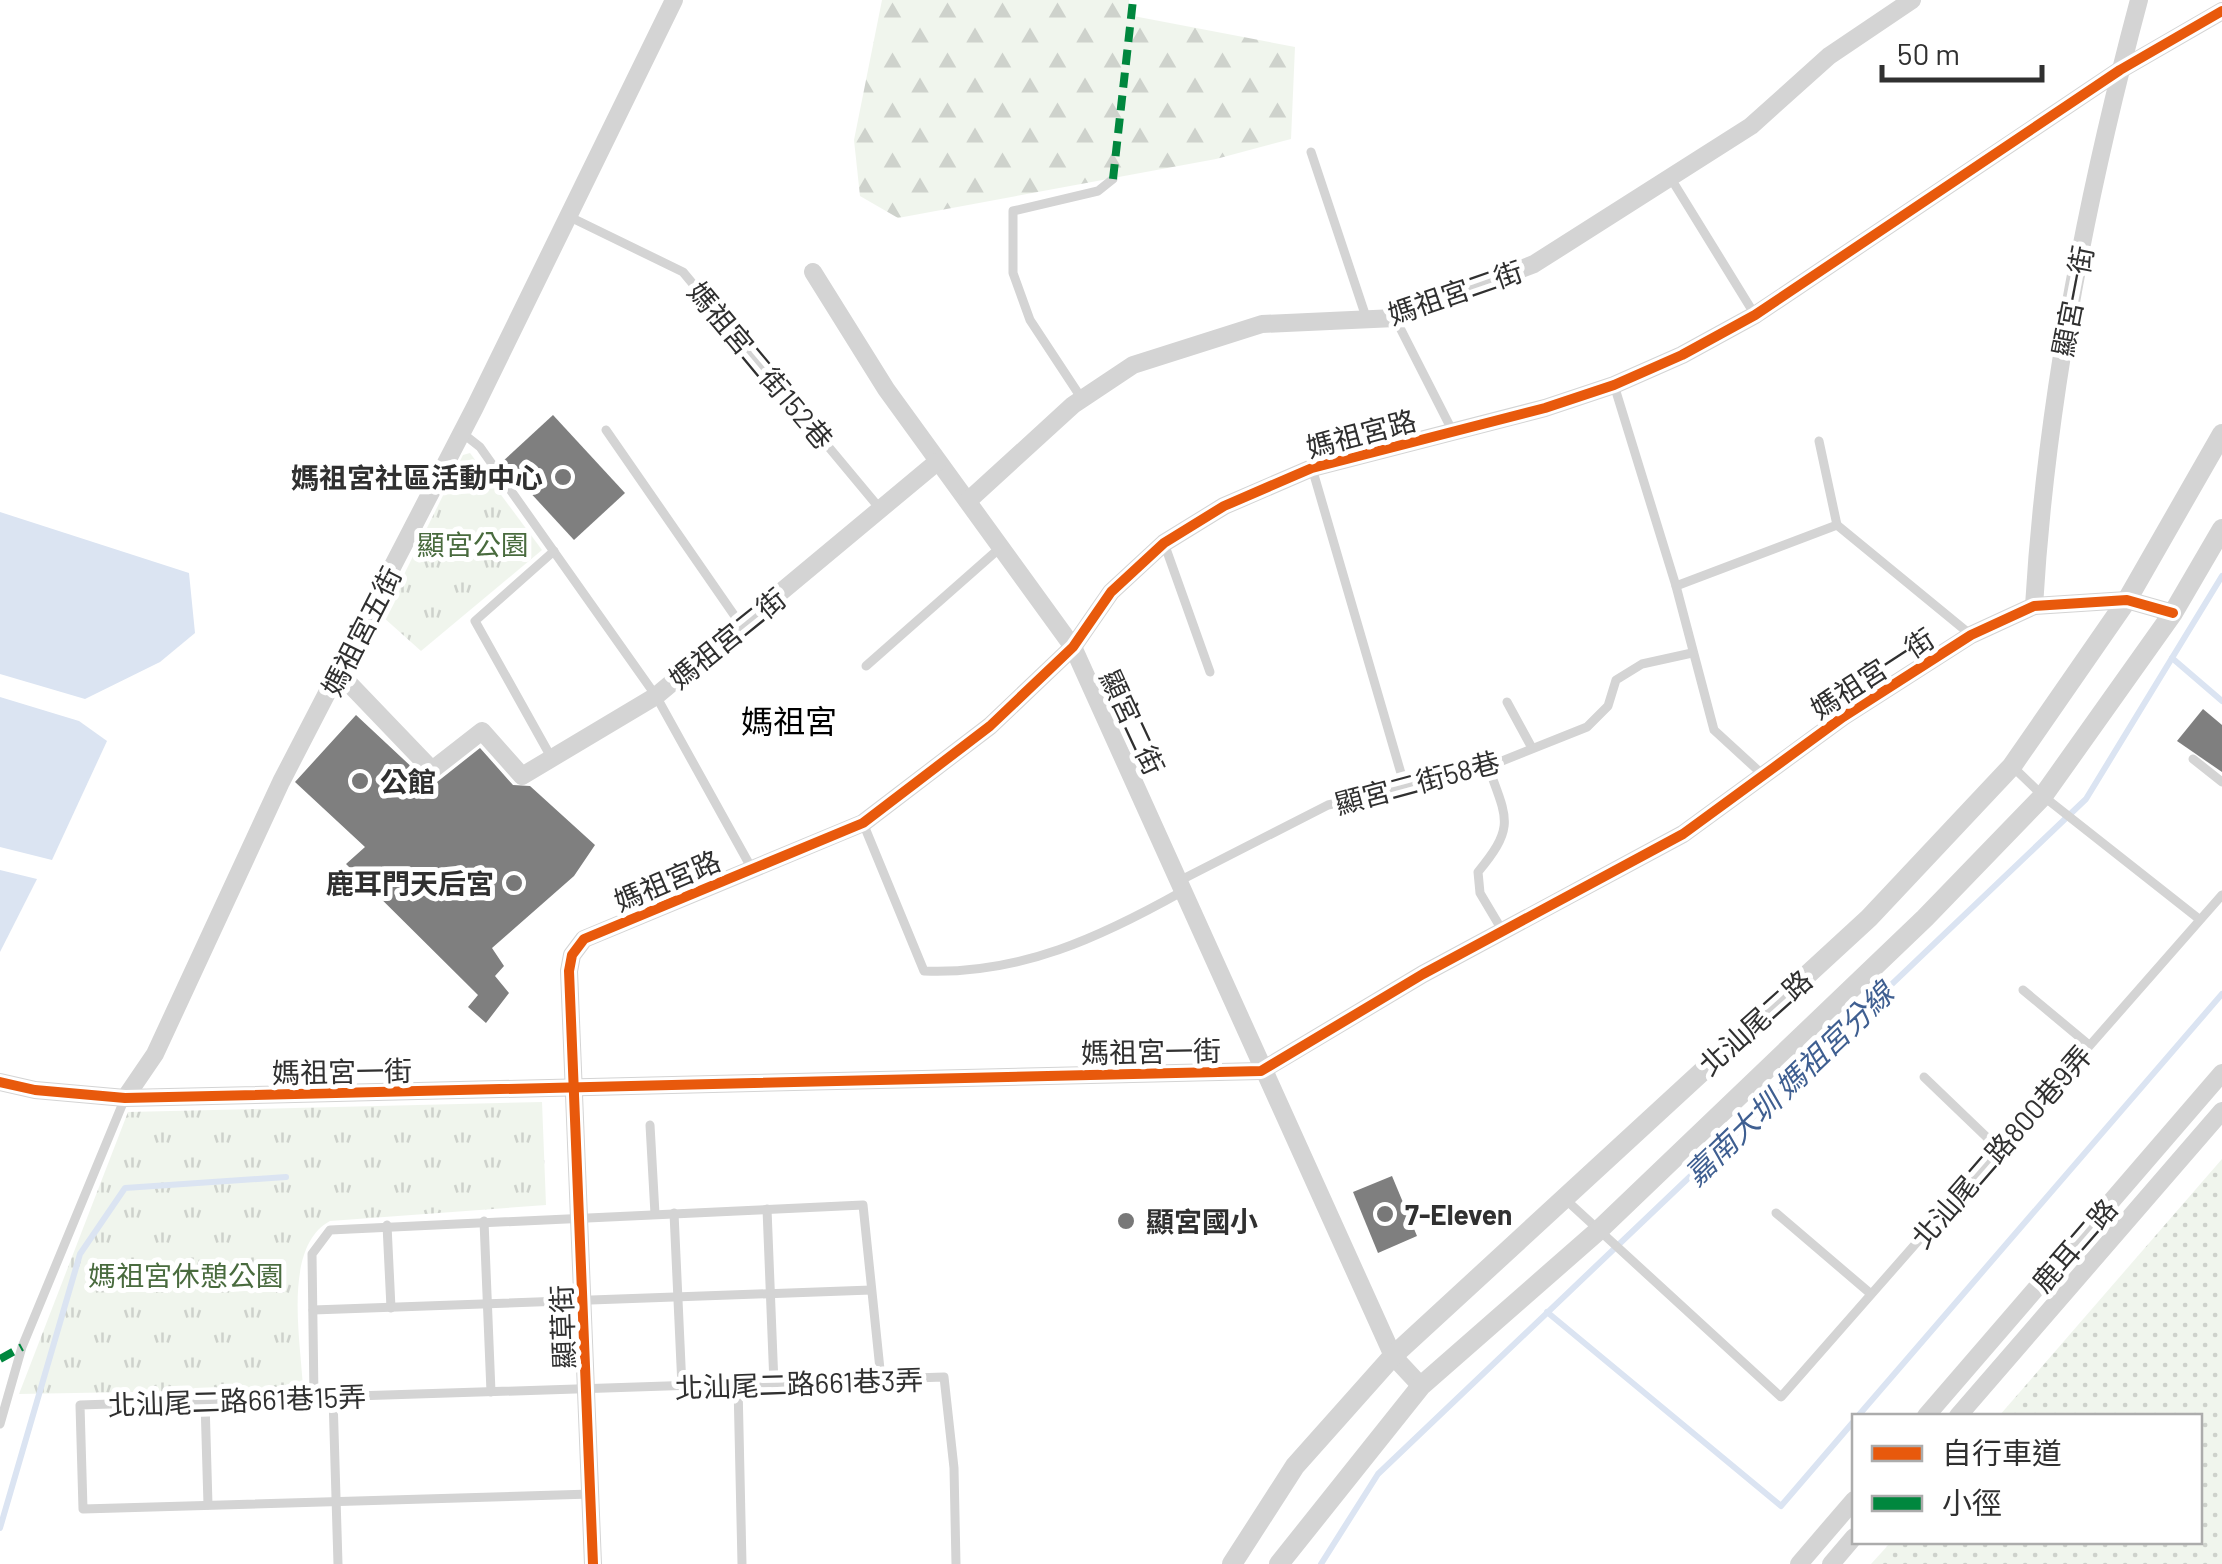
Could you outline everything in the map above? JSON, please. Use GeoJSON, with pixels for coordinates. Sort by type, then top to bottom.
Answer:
{"type":"FeatureCollection","features":[{"type":"Feature","properties":{"kind":"street","name":"媽祖宮五街"},"geometry":{"type":"LineString","coordinates":[[125,1098],[156,1054],[281,782],[570,217],[674,0]]}},
{"type":"Feature","properties":{"kind":"street","name":"媽祖宮二街"},"geometry":{"type":"LineString","coordinates":[[968,500],[1082,399],[1134,365],[1262,324],[1395,318],[1534,264],[1751,126],[1829,56],[1912,0]]}},
{"type":"Feature","properties":{"kind":"street","name":"顯宮一街"},"geometry":{"type":"LineString","coordinates":[[2034,606],[2040,509],[2060,354],[2138,0]]}},
{"type":"Feature","properties":{"kind":"street","name":"媽祖宮路"},"geometry":{"type":"LineString","coordinates":[[575,1088],[569,971],[572,955],[584,939],[864,822],[990,726],[1073,647],[1111,592],[1164,543],[1224,506],[1312,468],[1614,385],[1755,315],[2120,70],[2222,11]]}},
{"type":"Feature","properties":{"kind":"street","name":"顯宮二街"},"geometry":{"type":"LineString","coordinates":[[813,272],[937,462],[1073,647],[1393,1356],[1421,1386]]}},
{"type":"Feature","properties":{"kind":"street","name":"北汕尾二路"},"geometry":{"type":"LineString","coordinates":[[1232,1564],[1295,1466],[1393,1356],[1869,918],[2012,766],[2128,600],[2222,434]]}},
{"type":"Feature","properties":{"kind":"street","name":"媽祖宮二街"},"geometry":{"type":"LineString","coordinates":[[339,673],[432,770],[482,731],[522,776],[656,696],[937,462]]}},
{"type":"Feature","properties":{"kind":"street","name":"北汕尾二路"},"geometry":{"type":"LineString","coordinates":[[1279,1564],[1421,1386],[1600,1230],[1925,918],[2043,796],[2172,613],[2222,529]]}},
{"type":"Feature","properties":{"kind":"street","name":"媽祖宮一街"},"geometry":{"type":"LineString","coordinates":[[0,1082],[35,1090],[125,1098],[1262,1071],[1502,930],[1682,834],[1762,774],[1971,635],[2034,606],[2128,600],[2172,613]]}},
{"type":"Feature","properties":{"kind":"street","name":"鹿耳二路"},"geometry":{"type":"LineString","coordinates":[[1928,1414],[2222,1074]]}},
{"type":"Feature","properties":{"kind":"street","name":"顯草街"},"geometry":{"type":"LineString","coordinates":[[575,1088],[593,1564]]}},
{"type":"Feature","properties":{"kind":"street","name":"鹿耳二路"},"geometry":{"type":"LineString","coordinates":[[1960,1414],[2222,1111]]}},
{"type":"Feature","properties":{"kind":"street"},"geometry":{"type":"LineString","coordinates":[[1800,1564],[1852,1502]]}},
{"type":"Feature","properties":{"kind":"street"},"geometry":{"type":"LineString","coordinates":[[1831,1564],[1852,1538]]}},
{"type":"Feature","properties":{"kind":"lane"},"geometry":{"type":"LineString","coordinates":[[1311,152],[1368,321]]}},
{"type":"Feature","properties":{"kind":"lane"},"geometry":{"type":"LineString","coordinates":[[1670,177],[1755,315]]}},
{"type":"Feature","properties":{"kind":"lane"},"geometry":{"type":"LineString","coordinates":[[1082,399],[1030,320],[1013,273],[1013,211],[1098,191],[1113,179]]}},
{"type":"Feature","properties":{"kind":"lane","name":"媽祖宮二街152巷"},"geometry":{"type":"LineString","coordinates":[[570,217],[684,272],[880,510]]}},
{"type":"Feature","properties":{"kind":"lane"},"geometry":{"type":"LineString","coordinates":[[1395,318],[1453,432]]}},
{"type":"Feature","properties":{"kind":"lane"},"geometry":{"type":"LineString","coordinates":[[1614,385],[1676,586],[1714,730],[1762,774]]}},
{"type":"Feature","properties":{"kind":"lane"},"geometry":{"type":"LineString","coordinates":[[606,430],[742,626]]}},
{"type":"Feature","properties":{"kind":"lane"},"geometry":{"type":"LineString","coordinates":[[461,432],[480,447],[656,696],[752,869]]}},
{"type":"Feature","properties":{"kind":"lane"},"geometry":{"type":"LineString","coordinates":[[1818,441],[1837,525],[1971,635]]}},
{"type":"Feature","properties":{"kind":"lane"},"geometry":{"type":"LineString","coordinates":[[1312,468],[1405,787]]}},
{"type":"Feature","properties":{"kind":"lane"},"geometry":{"type":"LineString","coordinates":[[1676,586],[1837,525]]}},
{"type":"Feature","properties":{"kind":"lane"},"geometry":{"type":"LineString","coordinates":[[1164,543],[1210,672]]}},
{"type":"Feature","properties":{"kind":"lane"},"geometry":{"type":"LineString","coordinates":[[866,666],[1002,547]]}},
{"type":"Feature","properties":{"kind":"lane"},"geometry":{"type":"LineString","coordinates":[[551,757],[475,621],[554,551]]}},
{"type":"Feature","properties":{"kind":"lane","name":"顯宮二街58巷"},"geometry":{"type":"LineString","coordinates":[[864,822],[924,972],[1009,967],[1110,932],[1183,885],[1328,805],[1488,766],[1588,726],[1608,706],[1616,680],[1642,664],[1692,652]]}},
{"type":"Feature","properties":{"kind":"lane"},"geometry":{"type":"LineString","coordinates":[[1507,702],[1532,748]]}},
{"type":"Feature","properties":{"kind":"lane"},"geometry":{"type":"LineString","coordinates":[[2193,759],[2222,782]]}},
{"type":"Feature","properties":{"kind":"lane"},"geometry":{"type":"LineString","coordinates":[[1488,766],[1508,822],[1503,842],[1478,872],[1480,893],[1502,930]]}},
{"type":"Feature","properties":{"kind":"lane"},"geometry":{"type":"LineString","coordinates":[[2012,766],[2043,796],[2199,919]]}},
{"type":"Feature","properties":{"kind":"lane","name":"北汕尾二路800巷9弄"},"geometry":{"type":"LineString","coordinates":[[1600,1230],[1781,1398],[2222,895]]}},
{"type":"Feature","properties":{"kind":"lane"},"geometry":{"type":"LineString","coordinates":[[2023,990],[2089,1046]]}},
{"type":"Feature","properties":{"kind":"lane"},"geometry":{"type":"LineString","coordinates":[[1924,1077],[1999,1150]]}},
{"type":"Feature","properties":{"kind":"lane"},"geometry":{"type":"LineString","coordinates":[[0,1424],[22,1347],[125,1098]]}},
{"type":"Feature","properties":{"kind":"lane"},"geometry":{"type":"LineString","coordinates":[[650,1125],[655,1214]]}},
{"type":"Feature","properties":{"kind":"lane"},"geometry":{"type":"LineString","coordinates":[[1562,1197],[1600,1230]]}},
{"type":"Feature","properties":{"kind":"lane"},"geometry":{"type":"LineString","coordinates":[[314,1397],[312,1254],[330,1230],[862,1205],[881,1380]]}},
{"type":"Feature","properties":{"kind":"lane"},"geometry":{"type":"LineString","coordinates":[[767,1209],[774,1384]]}},
{"type":"Feature","properties":{"kind":"lane"},"geometry":{"type":"LineString","coordinates":[[1776,1213],[1870,1294]]}},
{"type":"Feature","properties":{"kind":"lane"},"geometry":{"type":"LineString","coordinates":[[674,1214],[682,1387]]}},
{"type":"Feature","properties":{"kind":"lane"},"geometry":{"type":"LineString","coordinates":[[484,1221],[492,1392]]}},
{"type":"Feature","properties":{"kind":"lane"},"geometry":{"type":"LineString","coordinates":[[387,1225],[391,1308]]}},
{"type":"Feature","properties":{"kind":"lane"},"geometry":{"type":"LineString","coordinates":[[313,1310],[872,1290]]}},
{"type":"Feature","properties":{"kind":"lane","name":"北汕尾二路661巷3弄"},"geometry":{"type":"LineString","coordinates":[[587,1390],[944,1377],[954,1468],[956,1564]]}},
{"type":"Feature","properties":{"kind":"lane"},"geometry":{"type":"LineString","coordinates":[[738,1385],[742,1564]]}},
{"type":"Feature","properties":{"kind":"lane","name":"北汕尾二路661巷15弄"},"geometry":{"type":"LineString","coordinates":[[587,1390],[80,1405],[83,1509],[591,1494]]}},
{"type":"Feature","properties":{"kind":"lane"},"geometry":{"type":"LineString","coordinates":[[333,1397],[338,1564]]}},
{"type":"Feature","properties":{"kind":"lane"},"geometry":{"type":"LineString","coordinates":[[205,1401],[208,1505]]}},
{"type":"Feature","properties":{"kind":"green space"},"geometry":{"type":"Polygon","coordinates":[[[882,0],[1129,0],[1128,15],[1295,47],[1291,139],[1216,159],[898,218],[860,196],[854,140],[882,0]]]}},
{"type":"Feature","properties":{"kind":"green space","name":"顯宮公園"},"geometry":{"type":"Polygon","coordinates":[[[470,453],[542,550],[421,651],[383,617],[463,455],[470,453]]]}},
{"type":"Feature","properties":{"kind":"green space","name":"媽祖宮休憩公園"},"geometry":{"type":"Polygon","coordinates":[[[542,1102],[546,1205],[330,1221],[315,1234],[305,1251],[298,1297],[303,1389],[19,1394],[128,1112],[542,1102]]]}},
{"type":"Feature","properties":{"kind":"green space"},"geometry":{"type":"Polygon","coordinates":[[[2222,1159],[2222,1564],[1871,1564],[1889,1544],[2202,1544],[2202,1414],[2001,1414],[2222,1159]]]}},
{"type":"Feature","properties":{"kind":"shaded area"},"geometry":{"type":"Polygon","coordinates":[[[0,512],[189,573],[195,633],[160,662],[85,699],[0,674],[0,512]]]}},
{"type":"Feature","properties":{"kind":"shaded area"},"geometry":{"type":"Polygon","coordinates":[[[0,697],[79,721],[107,741],[52,860],[0,847],[0,697]]]}},
{"type":"Feature","properties":{"kind":"shaded area"},"geometry":{"type":"Polygon","coordinates":[[[0,870],[37,879],[0,952],[0,870]]]}},
{"type":"Feature","properties":{"kind":"building","name":"媽祖宮社區活動中心"},"geometry":{"type":"Polygon","coordinates":[[[553,415],[625,493],[574,540],[502,462],[553,415]]]}},
{"type":"Feature","properties":{"kind":"building"},"geometry":{"type":"Polygon","coordinates":[[[2203,709],[2222,725],[2222,772],[2177,741],[2203,709]]]}},
{"type":"Feature","properties":{"kind":"building","name":"鹿耳門天后宮"},"geometry":{"type":"Polygon","coordinates":[[[356,715],[432,786],[480,748],[513,785],[530,786],[595,845],[574,876],[492,948],[504,966],[495,976],[509,993],[486,1023],[468,1007],[478,995],[346,864],[365,847],[295,782],[356,715]]]}},
{"type":"Feature","properties":{"kind":"building","name":"7-Eleven"},"geometry":{"type":"Polygon","coordinates":[[[1392,1176],[1417,1236],[1378,1253],[1353,1192],[1392,1176]]]}},
{"type":"Feature","properties":{"kind":"waterway","name":"嘉南大圳 媽祖宮分線"},"geometry":{"type":"LineString","coordinates":[[1321,1564],[1378,1474],[2086,799],[2222,576]]}},
{"type":"Feature","properties":{"kind":"waterway"},"geometry":{"type":"LineString","coordinates":[[2172,658],[2222,701]]}},
{"type":"Feature","properties":{"kind":"waterway"},"geometry":{"type":"LineString","coordinates":[[1860,1414],[2222,994]]}},
{"type":"Feature","properties":{"kind":"waterway"},"geometry":{"type":"LineString","coordinates":[[0,1528],[80,1254],[125,1188],[286,1177]]}},
{"type":"Feature","properties":{"kind":"waterway"},"geometry":{"type":"LineString","coordinates":[[1547,1312],[1781,1506],[1852,1423]]}},
{"type":"Feature","properties":{"kind":"marked path"},"geometry":{"type":"LineString","coordinates":[[1113,179],[1133,0]]}},
{"type":"Feature","properties":{"kind":"marked path"},"geometry":{"type":"LineString","coordinates":[[0,1359],[22,1347]]}},
{"type":"Feature","properties":{"kind":"cycle path"},"geometry":{"type":"LineString","coordinates":[[593,1564],[569,971],[572,955],[584,939],[863,823],[990,726],[1073,647],[1111,592],[1164,543],[1224,506],[1312,468],[1545,408],[1614,385],[1682,355],[1755,315],[2120,70],[2222,11]]}},
{"type":"Feature","properties":{"kind":"cycle path"},"geometry":{"type":"LineString","coordinates":[[0,1082],[35,1090],[125,1098],[1261,1071],[1423,974],[1683,834],[1843,717],[1971,635],[2034,606],[2127,600],[2173,613]]}},
{"type":"Feature","properties":{"kind":"place","name":"媽祖宮社區活動中心"},"geometry":{"type":"Point","coordinates":[563,477]}},
{"type":"Feature","properties":{"kind":"place","name":"公館"},"geometry":{"type":"Point","coordinates":[360,781]}},
{"type":"Feature","properties":{"kind":"place","name":"鹿耳門天后宮"},"geometry":{"type":"Point","coordinates":[514,883]}},
{"type":"Feature","properties":{"kind":"place","name":"7-Eleven"},"geometry":{"type":"Point","coordinates":[1385,1214]}},
{"type":"Feature","properties":{"kind":"place","name":"顯宮國小"},"geometry":{"type":"Point","coordinates":[1126,1221]}},
{"type":"Feature","properties":{"kind":"district","name":"媽祖宮"},"geometry":{"type":"Point","coordinates":[789,720]}}]}
